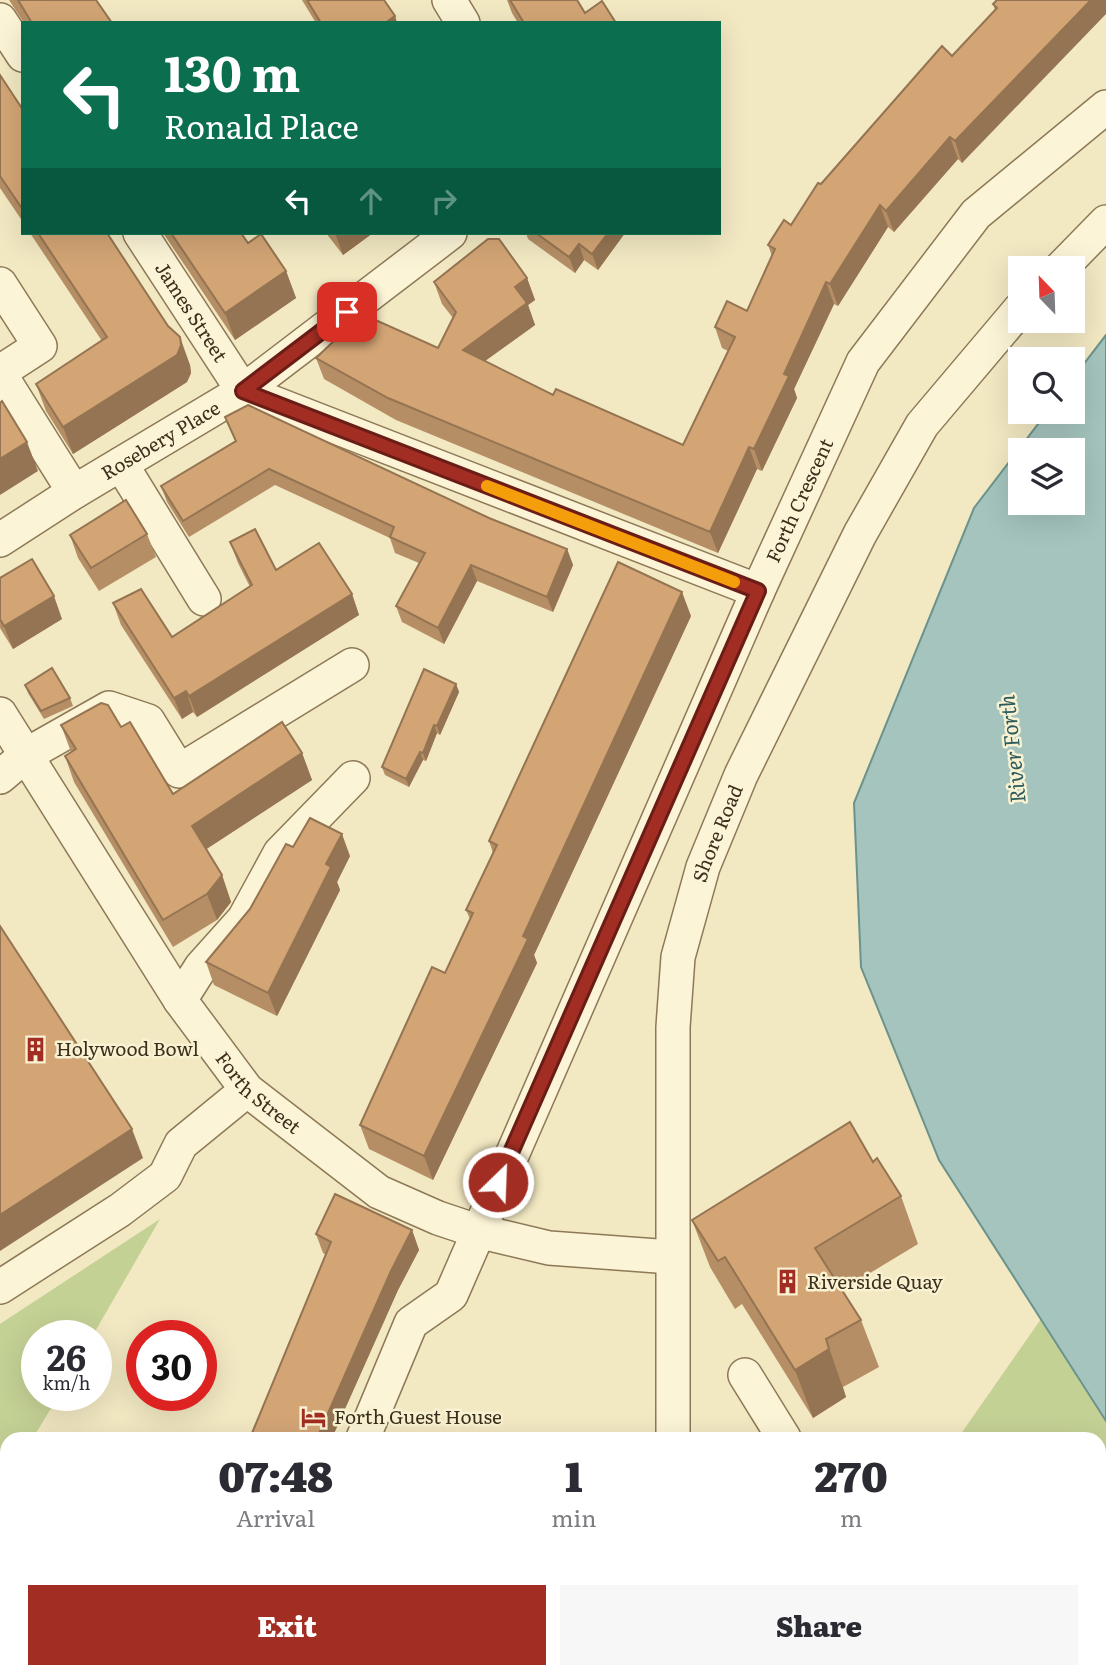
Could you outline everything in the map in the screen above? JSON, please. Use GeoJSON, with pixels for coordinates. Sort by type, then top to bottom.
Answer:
{"type":"FeatureCollection","features":[{"type":"Feature","properties":{"kind":"street"},"geometry":{"type":"LineString","coordinates":[[449,0],[462,21]]}},
{"type":"Feature","properties":{"kind":"street"},"geometry":{"type":"LineString","coordinates":[[0,20],[21,52]]}},
{"type":"Feature","properties":{"kind":"street","name":"Forth Crescent"},"geometry":{"type":"LineString","coordinates":[[366,1432],[411,1323],[452,1295],[477,1231],[758,591],[863,362],[976,214],[1106,107]]}},
{"type":"Feature","properties":{"kind":"street"},"geometry":{"type":"LineString","coordinates":[[1073,256],[1106,222]]}},
{"type":"Feature","properties":{"kind":"street","name":"James Street"},"geometry":{"type":"LineString","coordinates":[[141,235],[243,391]]}},
{"type":"Feature","properties":{"kind":"street","name":"Rosebery Place"},"geometry":{"type":"LineString","coordinates":[[0,541],[74,492],[243,391],[447,235]]}},
{"type":"Feature","properties":{"kind":"street"},"geometry":{"type":"LineString","coordinates":[[0,284],[40,346],[0,373],[74,492]]}},
{"type":"Feature","properties":{"kind":"street","name":"Shore Road"},"geometry":{"type":"LineString","coordinates":[[673,1432],[673,1027],[678,957],[703,867],[741,775],[854,546],[922,425],[1008,323]]}},
{"type":"Feature","properties":{"kind":"street"},"geometry":{"type":"LineString","coordinates":[[243,391],[758,591]]}},
{"type":"Feature","properties":{"kind":"street"},"geometry":{"type":"LineString","coordinates":[[121,464],[204,599]]}},
{"type":"Feature","properties":{"kind":"street"},"geometry":{"type":"LineString","coordinates":[[0,778],[26,755],[109,708],[148,721],[179,771],[352,665]]}},
{"type":"Feature","properties":{"kind":"street","name":"Forth Street"},"geometry":{"type":"LineString","coordinates":[[0,714],[180,1000],[247,1090],[379,1192],[477,1231],[549,1248],[671,1257]]}},
{"type":"Feature","properties":{"kind":"street"},"geometry":{"type":"LineString","coordinates":[[180,1000],[201,967],[244,919],[280,852],[353,778]]}},
{"type":"Feature","properties":{"kind":"street"},"geometry":{"type":"LineString","coordinates":[[0,1287],[121,1210],[165,1176],[181,1143],[247,1090]]}},
{"type":"Feature","properties":{"kind":"street"},"geometry":{"type":"LineString","coordinates":[[745,1374],[780,1432]]}},
{"type":"Feature","properties":{"kind":"green space"},"geometry":{"type":"Polygon","coordinates":[[[160,1219],[102,1320],[21,1320],[21,1411],[49,1411],[37,1432],[0,1432],[0,1324],[160,1219]]]}},
{"type":"Feature","properties":{"kind":"green space"},"geometry":{"type":"Polygon","coordinates":[[[1041,1319],[1106,1421],[1106,1432],[962,1432],[1041,1319]]]}},
{"type":"Feature","properties":{"kind":"water","name":"River Forth"},"geometry":{"type":"Polygon","coordinates":[[[1106,335],[1106,1421],[939,1160],[861,967],[854,803],[974,508],[1008,463],[1008,515],[1085,515],[1085,438],[1027,438],[1038,424],[1085,424],[1085,362],[1106,335]]]}},
{"type":"Feature","properties":{"kind":"building"},"geometry":{"type":"Polygon","coordinates":[[[18,0],[96,0],[111,21],[31,21],[18,0]]]}},
{"type":"Feature","properties":{"kind":"building"},"geometry":{"type":"Polygon","coordinates":[[[307,0],[384,0],[395,16],[388,21],[320,21],[307,0]]]}},
{"type":"Feature","properties":{"kind":"building"},"geometry":{"type":"Polygon","coordinates":[[[510,0],[577,0],[585,13],[602,1],[615,21],[523,21],[510,0]]]}},
{"type":"Feature","properties":{"kind":"building"},"geometry":{"type":"Polygon","coordinates":[[[997,0],[1091,0],[955,141],[950,137],[886,211],[880,205],[830,284],[826,282],[784,374],[789,376],[754,449],[749,447],[710,532],[388,398],[316,358],[362,314],[438,348],[456,312],[434,282],[488,239],[499,239],[527,278],[515,287],[527,303],[463,350],[553,395],[556,389],[683,445],[735,337],[715,327],[727,301],[747,311],[775,249],[768,245],[784,220],[791,225],[818,183],[821,184],[942,46],[952,56],[997,8],[993,4],[997,0]]]}},
{"type":"Feature","properties":{"kind":"building"},"geometry":{"type":"Polygon","coordinates":[[[0,75],[21,107],[21,207],[0,176],[0,75]]]}},
{"type":"Feature","properties":{"kind":"building"},"geometry":{"type":"Polygon","coordinates":[[[39,235],[108,235],[168,326],[180,337],[181,345],[177,355],[63,427],[36,384],[107,337],[39,235]]]}},
{"type":"Feature","properties":{"kind":"building"},"geometry":{"type":"Polygon","coordinates":[[[172,235],[242,235],[248,243],[262,235],[286,271],[225,313],[172,235]]]}},
{"type":"Feature","properties":{"kind":"building"},"geometry":{"type":"Polygon","coordinates":[[[539,235],[606,235],[592,254],[579,244],[569,257],[539,235]]]}},
{"type":"Feature","properties":{"kind":"building"},"geometry":{"type":"Polygon","coordinates":[[[2,401],[27,442],[0,459],[0,403],[2,401]]]}},
{"type":"Feature","properties":{"kind":"building"},"geometry":{"type":"Polygon","coordinates":[[[248,405],[489,518],[567,549],[547,597],[471,565],[438,628],[396,606],[425,553],[390,537],[394,527],[269,469],[183,521],[161,486],[236,441],[225,417],[248,405]]]}},
{"type":"Feature","properties":{"kind":"building"},"geometry":{"type":"Polygon","coordinates":[[[126,500],[147,534],[91,568],[70,535],[126,500]]]}},
{"type":"Feature","properties":{"kind":"building"},"geometry":{"type":"Polygon","coordinates":[[[255,529],[276,570],[319,543],[352,594],[189,696],[186,691],[174,698],[113,603],[141,589],[172,637],[252,585],[230,542],[255,529]]]}},
{"type":"Feature","properties":{"kind":"building"},"geometry":{"type":"Polygon","coordinates":[[[32,559],[54,596],[4,626],[0,619],[0,578],[32,559]]]}},
{"type":"Feature","properties":{"kind":"building"},"geometry":{"type":"Polygon","coordinates":[[[618,562],[682,592],[523,936],[528,939],[424,1156],[360,1125],[432,967],[445,973],[473,913],[466,910],[497,845],[489,841],[618,562]]]}},
{"type":"Feature","properties":{"kind":"building"},"geometry":{"type":"Polygon","coordinates":[[[52,668],[70,698],[41,711],[25,685],[52,668]]]}},
{"type":"Feature","properties":{"kind":"building"},"geometry":{"type":"Polygon","coordinates":[[[424,669],[456,684],[437,726],[434,725],[423,753],[420,752],[406,779],[382,767],[424,669]]]}},
{"type":"Feature","properties":{"kind":"building"},"geometry":{"type":"Polygon","coordinates":[[[101,703],[108,705],[121,727],[130,722],[173,794],[282,722],[302,753],[192,826],[222,875],[207,894],[163,920],[65,756],[76,749],[61,725],[101,703]]]}},
{"type":"Feature","properties":{"kind":"building"},"geometry":{"type":"Polygon","coordinates":[[[310,818],[342,834],[326,864],[331,867],[268,993],[206,962],[250,909],[286,844],[293,847],[310,818]]]}},
{"type":"Feature","properties":{"kind":"building","name":"Holywood Bowl"},"geometry":{"type":"Polygon","coordinates":[[[0,926],[132,1129],[0,1215],[0,926]]]}},
{"type":"Feature","properties":{"kind":"building"},"geometry":{"type":"Polygon","coordinates":[[[850,1122],[873,1162],[877,1158],[901,1196],[815,1248],[861,1320],[826,1339],[829,1349],[795,1370],[725,1257],[718,1261],[692,1220],[850,1122]]]}},
{"type":"Feature","properties":{"kind":"building"},"geometry":{"type":"Polygon","coordinates":[[[335,1194],[412,1230],[320,1432],[252,1432],[331,1242],[316,1234],[335,1194]]]}},
{"type":"Feature","properties":{"kind":"slow traffic"},"geometry":{"type":"LineString","coordinates":[[487,486],[734,582]]}},
{"type":"Feature","properties":{"kind":"place","name":"Holywood Bowl"},"geometry":{"type":"Point","coordinates":[36,1049]}},
{"type":"Feature","properties":{"kind":"place","name":"Riverside Quay"},"geometry":{"type":"Point","coordinates":[787,1282]}},
{"type":"Feature","properties":{"kind":"place","name":"Forth Guest House"},"geometry":{"type":"Point","coordinates":[314,1417]}},
{"type":"Feature","properties":{"kind":"route"},"geometry":{"type":"LineString","coordinates":[[347,312],[243,391],[758,591],[498,1182]]}}]}
